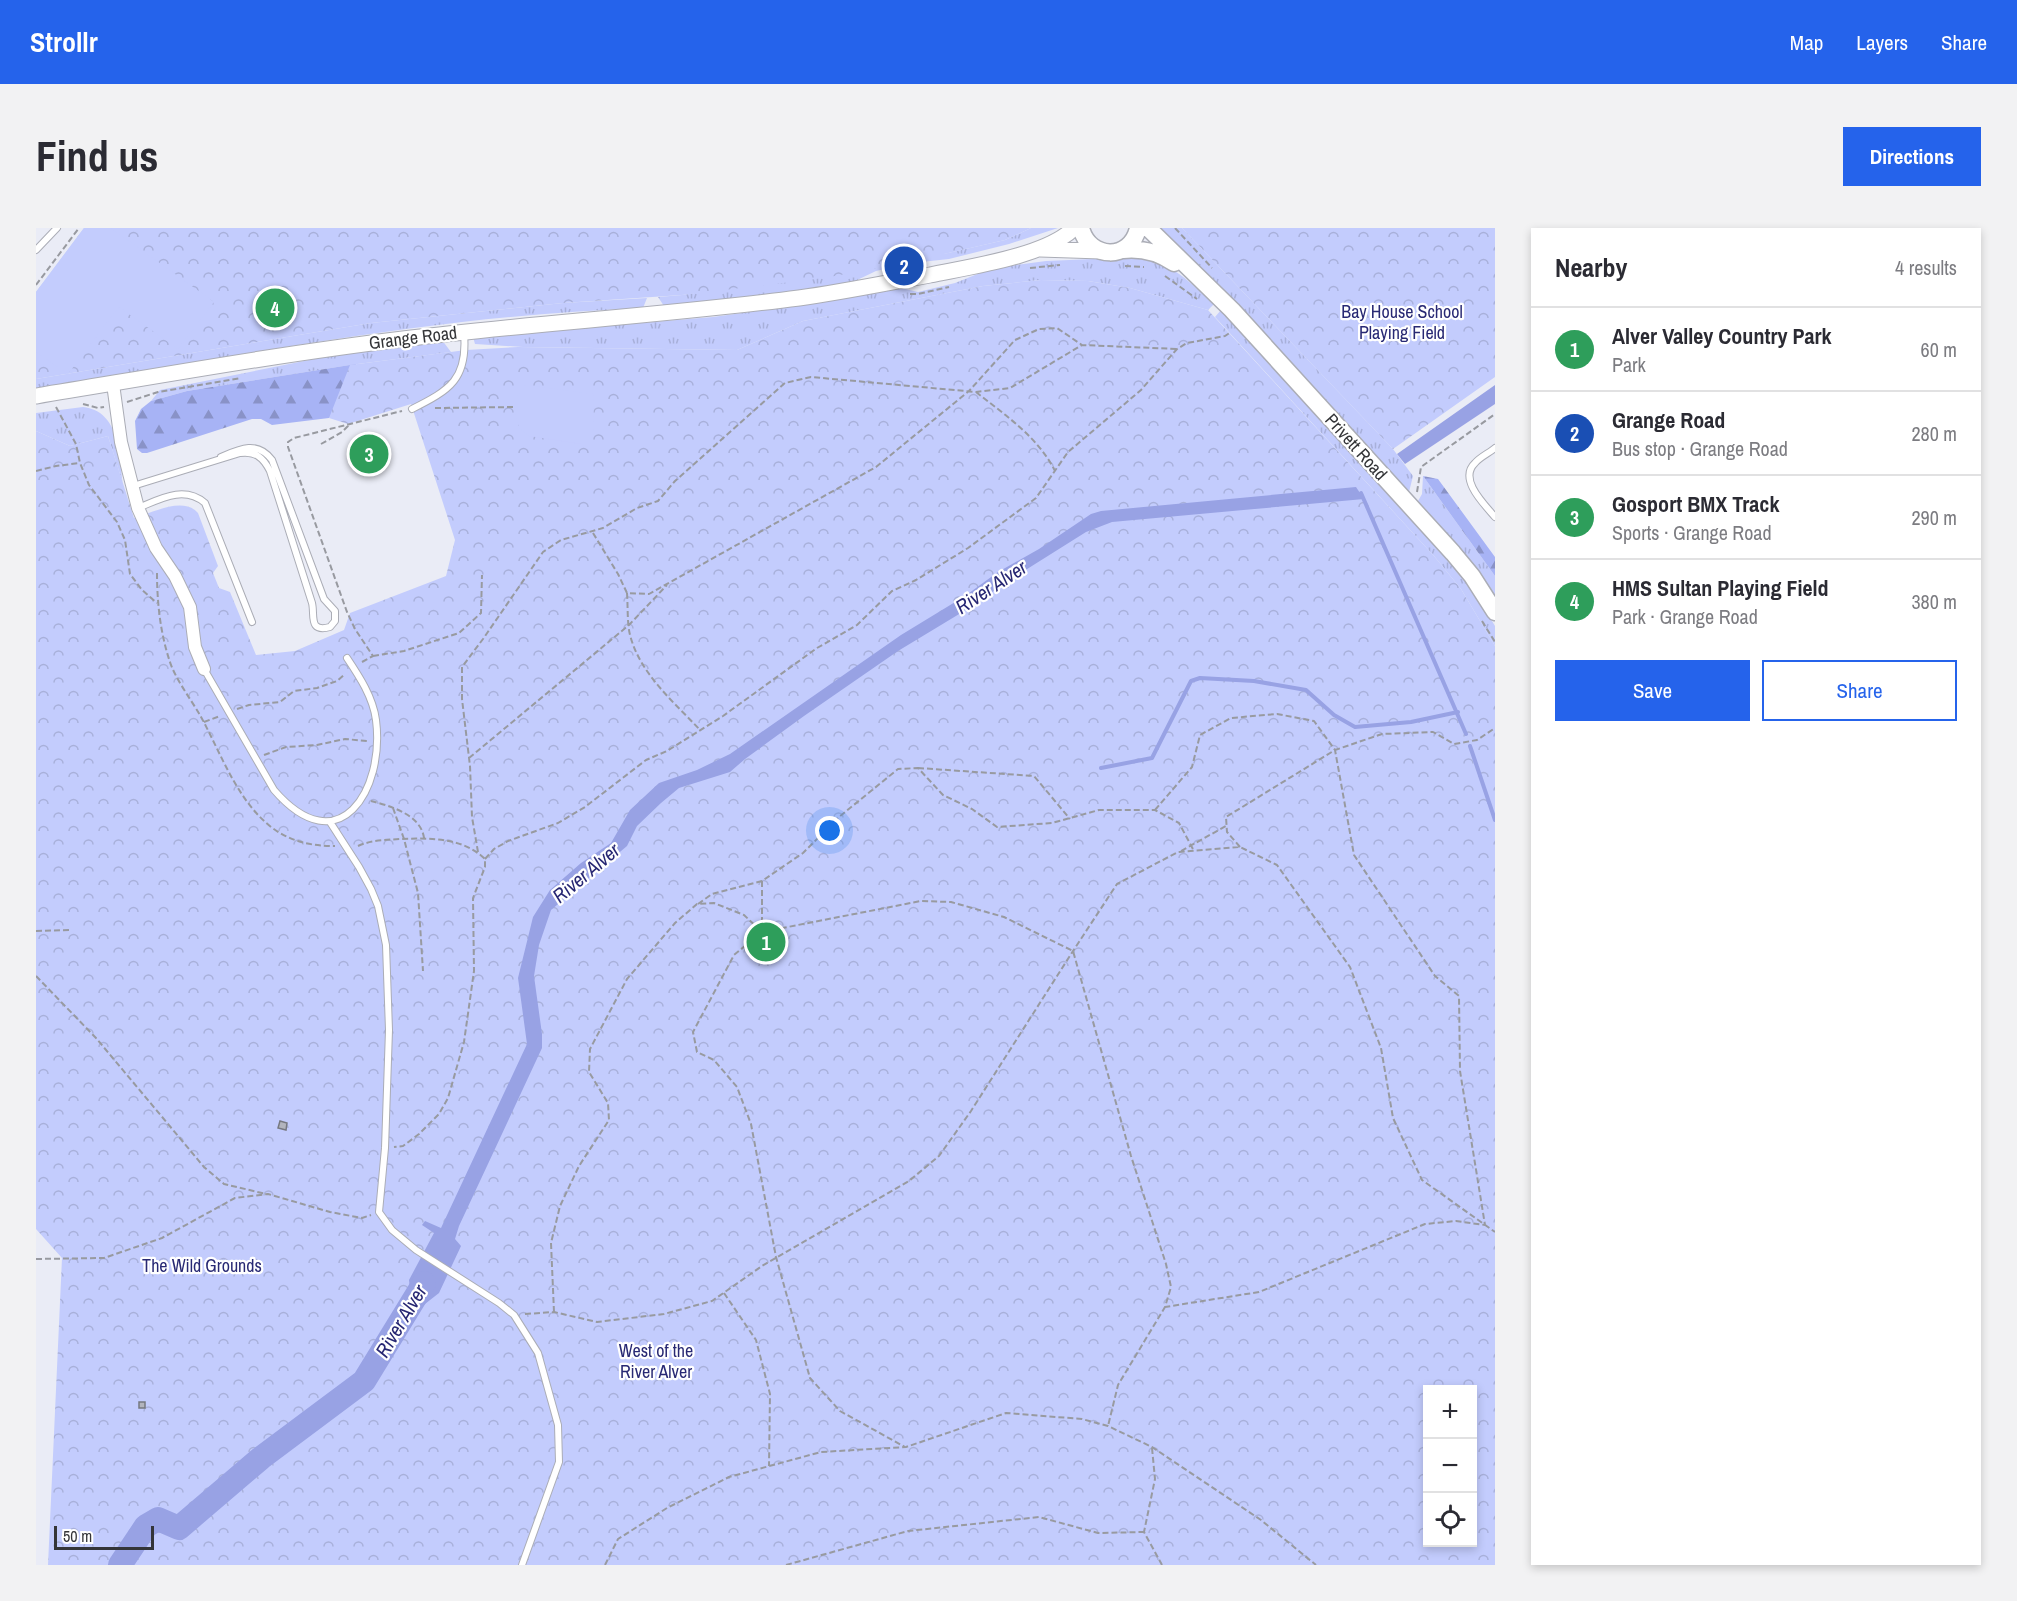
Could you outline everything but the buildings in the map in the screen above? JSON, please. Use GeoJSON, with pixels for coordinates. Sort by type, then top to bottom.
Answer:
{"type":"FeatureCollection","features":[{"type":"Feature","properties":{"kind":"main road"},"geometry":{"type":"LineString","coordinates":[[1081,228],[1089,244],[1101,251]]}},
{"type":"Feature","properties":{"kind":"main road"},"geometry":{"type":"LineString","coordinates":[[1123,250],[1137,235],[1138,228]]}},
{"type":"Feature","properties":{"kind":"main road","name":"Privett Road"},"geometry":{"type":"LineString","coordinates":[[1148,228],[1232,310],[1454,554],[1472,576],[1495,612]]}},
{"type":"Feature","properties":{"kind":"main road","name":"Privett Road"},"geometry":{"type":"LineString","coordinates":[[1101,251],[1110,253],[1135,249],[1162,255],[1209,287]]}},
{"type":"Feature","properties":{"kind":"street","name":"Grange Road"},"geometry":{"type":"LineString","coordinates":[[36,396],[328,349],[528,324],[667,313],[801,297],[962,269],[1040,249],[1074,228]]}},
{"type":"Feature","properties":{"kind":"street","name":"Grange Road"},"geometry":{"type":"LineString","coordinates":[[1040,249],[1101,251]]}},
{"type":"Feature","properties":{"kind":"street"},"geometry":{"type":"LineString","coordinates":[[113,384],[121,442],[138,508],[156,549],[174,576],[190,607],[195,647],[204,669]]}},
{"type":"Feature","properties":{"kind":"lane"},"geometry":{"type":"LineString","coordinates":[[36,250],[57,228]]}},
{"type":"Feature","properties":{"kind":"lane"},"geometry":{"type":"LineString","coordinates":[[412,409],[441,395],[458,376],[466,350],[464,332]]}},
{"type":"Feature","properties":{"kind":"lane"},"geometry":{"type":"LineString","coordinates":[[132,486],[247,447],[262,451],[272,460],[324,599],[335,613],[335,621],[330,627],[321,628],[313,620],[312,603],[265,462],[256,454],[248,452],[221,457]]}},
{"type":"Feature","properties":{"kind":"lane"},"geometry":{"type":"LineString","coordinates":[[1495,448],[1475,463],[1469,470],[1468,476],[1477,495],[1495,517]]}},
{"type":"Feature","properties":{"kind":"lane"},"geometry":{"type":"LineString","coordinates":[[138,508],[177,494],[192,496],[205,503],[252,622]]}},
{"type":"Feature","properties":{"kind":"lane"},"geometry":{"type":"LineString","coordinates":[[204,669],[274,790],[286,803],[303,814],[330,822],[341,819],[362,799],[375,766],[377,742],[375,717],[364,687],[347,658]]}},
{"type":"Feature","properties":{"kind":"lane"},"geometry":{"type":"LineString","coordinates":[[330,822],[371,889],[378,906],[386,945],[389,1030],[385,1148],[379,1212],[392,1230],[416,1250],[514,1315],[538,1353],[558,1425],[559,1462],[522,1565]]}},
{"type":"Feature","properties":{"kind":"path"},"geometry":{"type":"LineString","coordinates":[[36,285],[79,228]]}},
{"type":"Feature","properties":{"kind":"path"},"geometry":{"type":"LineString","coordinates":[[627,593],[649,594],[876,467],[969,391],[1015,340],[1039,329],[1058,328],[1082,345],[1177,349]]}},
{"type":"Feature","properties":{"kind":"path"},"geometry":{"type":"LineString","coordinates":[[385,1148],[403,1146],[419,1134],[439,1114],[448,1098],[464,1042],[474,971],[473,898],[485,859],[494,849],[567,818],[646,760],[667,751],[700,730],[817,648],[857,625],[892,591],[968,548],[1036,498],[1068,452],[1141,390],[1177,349],[1187,343],[1225,336],[1233,331]]}},
{"type":"Feature","properties":{"kind":"path"},"geometry":{"type":"LineString","coordinates":[[478,852],[472,817],[469,758],[462,699],[462,667],[543,552],[561,540],[603,528],[637,508],[658,501],[675,480],[784,384],[811,377],[976,392],[1010,388],[1082,345]]}},
{"type":"Feature","properties":{"kind":"path"},"geometry":{"type":"LineString","coordinates":[[976,392],[1034,441],[1048,456],[1055,471]]}},
{"type":"Feature","properties":{"kind":"path"},"geometry":{"type":"LineString","coordinates":[[56,407],[76,444],[80,463],[89,485],[117,522],[125,540],[130,574],[142,590],[157,603]]}},
{"type":"Feature","properties":{"kind":"path"},"geometry":{"type":"LineString","coordinates":[[374,656],[355,629],[347,612],[288,442],[294,438],[412,409],[514,407]]}},
{"type":"Feature","properties":{"kind":"path"},"geometry":{"type":"LineString","coordinates":[[1417,494],[1421,467],[1495,414]]}},
{"type":"Feature","properties":{"kind":"path"},"geometry":{"type":"LineString","coordinates":[[321,444],[342,432],[349,425]]}},
{"type":"Feature","properties":{"kind":"path"},"geometry":{"type":"LineString","coordinates":[[36,471],[80,463]]}},
{"type":"Feature","properties":{"kind":"path"},"geometry":{"type":"LineString","coordinates":[[592,531],[627,593],[629,632],[635,650],[648,673],[700,730]]}},
{"type":"Feature","properties":{"kind":"path"},"geometry":{"type":"LineString","coordinates":[[156,549],[157,603],[169,661],[238,788],[252,810],[273,828],[310,846],[344,846]]}},
{"type":"Feature","properties":{"kind":"path"},"geometry":{"type":"LineString","coordinates":[[204,722],[249,705],[280,702],[294,691],[317,688],[338,681],[353,668],[374,656],[404,651],[459,633],[481,613],[482,575]]}},
{"type":"Feature","properties":{"kind":"path"},"geometry":{"type":"LineString","coordinates":[[469,758],[629,625],[669,582]]}},
{"type":"Feature","properties":{"kind":"path"},"geometry":{"type":"LineString","coordinates":[[1155,810],[1192,767],[1200,735],[1231,718],[1277,714],[1314,721],[1335,750],[1354,855],[1435,976],[1460,996],[1460,1071],[1485,1225]]}},
{"type":"Feature","properties":{"kind":"path"},"geometry":{"type":"LineString","coordinates":[[1495,728],[1477,740],[1454,744],[1433,732],[1382,734],[1335,750],[1226,817],[1227,832],[1240,847],[1277,865],[1350,967],[1381,1048],[1393,1118],[1422,1180],[1495,1232]]}},
{"type":"Feature","properties":{"kind":"path"},"geometry":{"type":"LineString","coordinates":[[256,758],[286,747],[317,745],[345,739],[377,742]]}},
{"type":"Feature","properties":{"kind":"path"},"geometry":{"type":"LineString","coordinates":[[554,1312],[551,1243],[560,1206],[579,1166],[609,1120],[608,1103],[589,1072],[591,1049],[627,979],[675,923],[712,894],[762,881],[803,853],[839,817],[898,769],[918,768],[1034,776],[1070,819]]}},
{"type":"Feature","properties":{"kind":"path"},"geometry":{"type":"LineString","coordinates":[[918,768],[943,795],[972,809],[997,827],[1052,823],[1099,810],[1155,810],[1179,823],[1194,851]]}},
{"type":"Feature","properties":{"kind":"path"},"geometry":{"type":"LineString","coordinates":[[362,799],[393,808],[413,818],[423,831],[424,838]]}},
{"type":"Feature","properties":{"kind":"path"},"geometry":{"type":"LineString","coordinates":[[393,808],[404,839],[418,893],[423,971]]}},
{"type":"Feature","properties":{"kind":"path"},"geometry":{"type":"LineString","coordinates":[[514,1315],[554,1312],[597,1322],[664,1314],[712,1301],[776,1257],[909,1181],[939,1156],[971,1111],[1072,951],[1117,885],[1226,826]]}},
{"type":"Feature","properties":{"kind":"path"},"geometry":{"type":"LineString","coordinates":[[350,853],[364,843],[424,838],[443,839],[465,846],[478,852],[485,859]]}},
{"type":"Feature","properties":{"kind":"path"},"geometry":{"type":"LineString","coordinates":[[1178,852],[1240,847]]}},
{"type":"Feature","properties":{"kind":"path"},"geometry":{"type":"LineString","coordinates":[[762,881],[762,932]]}},
{"type":"Feature","properties":{"kind":"path"},"geometry":{"type":"LineString","coordinates":[[906,1447],[840,1412],[810,1378],[776,1257],[751,1124],[737,1087],[714,1060],[697,1052],[693,1032],[734,955],[762,932],[921,901],[951,902],[1004,917],[1072,951],[1171,1287],[1166,1307],[1118,1385],[1108,1426]]}},
{"type":"Feature","properties":{"kind":"path"},"geometry":{"type":"LineString","coordinates":[[698,904],[714,903],[744,915],[762,932]]}},
{"type":"Feature","properties":{"kind":"path"},"geometry":{"type":"LineString","coordinates":[[36,931],[69,930]]}},
{"type":"Feature","properties":{"kind":"path"},"geometry":{"type":"LineString","coordinates":[[36,976],[96,1038],[204,1167],[224,1184],[330,1212],[362,1218],[379,1212]]}},
{"type":"Feature","properties":{"kind":"path"},"geometry":{"type":"LineString","coordinates":[[36,1259],[104,1258],[162,1238],[235,1198],[268,1194]]}},
{"type":"Feature","properties":{"kind":"path"},"geometry":{"type":"LineString","coordinates":[[1166,1307],[1259,1292],[1425,1224],[1456,1221],[1485,1225]]}},
{"type":"Feature","properties":{"kind":"path"},"geometry":{"type":"LineString","coordinates":[[724,1293],[756,1340],[770,1394],[770,1466]]}},
{"type":"Feature","properties":{"kind":"path"},"geometry":{"type":"LineString","coordinates":[[605,1565],[618,1539],[668,1508],[729,1477],[821,1452],[906,1447],[1006,1413],[1082,1419],[1108,1426],[1152,1447],[1260,1521],[1316,1565]]}},
{"type":"Feature","properties":{"kind":"path"},"geometry":{"type":"LineString","coordinates":[[1152,1447],[1155,1479],[1144,1532],[1162,1565]]}},
{"type":"Feature","properties":{"kind":"path"},"geometry":{"type":"LineString","coordinates":[[786,1565],[908,1531],[1039,1517],[1098,1533],[1144,1532]]}},
{"type":"Feature","properties":{"kind":"green space"},"geometry":{"type":"Polygon","coordinates":[[[84,228],[1031,228],[1005,240],[905,263],[824,278],[682,295],[563,303],[371,323],[36,379],[36,292],[84,228]]]}},
{"type":"Feature","properties":{"kind":"green space"},"geometry":{"type":"Polygon","coordinates":[[[84,228],[111,228],[214,302],[178,349],[119,307],[68,374],[36,352],[36,292],[84,228]]]}},
{"type":"Feature","properties":{"kind":"green space"},"geometry":{"type":"Polygon","coordinates":[[[1031,228],[1058,228],[1009,244],[949,259],[912,263],[876,271],[853,282],[765,296],[664,306],[658,297],[948,253],[1005,240],[1031,228]]]}},
{"type":"Feature","properties":{"kind":"green space"},"geometry":{"type":"Polygon","coordinates":[[[1160,228],[1182,228],[1393,449],[1413,476],[1409,492],[1220,286],[1160,228]]]}},
{"type":"Feature","properties":{"kind":"green space","name":"Bay House School Playing Field"},"geometry":{"type":"Polygon","coordinates":[[[1182,228],[1495,228],[1495,377],[1393,449],[1182,228]]]}},
{"type":"Feature","properties":{"kind":"green space"},"geometry":{"type":"Polygon","coordinates":[[[1139,257],[1171,268],[1214,304],[1208,310],[1130,288],[1088,281],[1041,280],[983,286],[803,321],[737,350],[523,347],[475,344],[473,337],[713,317],[836,300],[901,288],[918,292],[955,283],[990,269],[1008,266],[1046,261],[1139,257]]]}},
{"type":"Feature","properties":{"kind":"green space"},"geometry":{"type":"Polygon","coordinates":[[[1041,280],[1088,281],[1130,288],[1208,310],[1434,556],[1461,589],[1495,646],[1495,1565],[48,1565],[62,1258],[36,1229],[36,431],[70,446],[108,436],[134,518],[167,507],[192,508],[198,513],[218,566],[213,573],[219,588],[230,592],[256,655],[295,651],[344,630],[350,613],[446,576],[455,540],[411,404],[348,424],[329,418],[350,365],[466,350],[518,347],[737,350],[803,321],[983,286],[1041,280]]]}},
{"type":"Feature","properties":{"kind":"green space"},"geometry":{"type":"Polygon","coordinates":[[[647,298],[643,308],[507,317],[355,336],[36,389],[36,379],[371,323],[563,303],[647,298]]]}},
{"type":"Feature","properties":{"kind":"green space"},"geometry":{"type":"Polygon","coordinates":[[[1221,310],[1469,583],[1495,626],[1495,646],[1461,589],[1434,556],[1215,317],[1221,310]]]}},
{"type":"Feature","properties":{"kind":"green space"},"geometry":{"type":"Polygon","coordinates":[[[442,340],[451,352],[350,365],[187,391],[151,401],[160,390],[319,358],[442,340]]]}},
{"type":"Feature","properties":{"kind":"green space"},"geometry":{"type":"Polygon","coordinates":[[[356,364],[353,400],[329,418],[272,425],[261,419],[252,419],[147,453],[142,453],[137,449],[135,421],[141,409],[151,401],[187,391],[356,364]]]}},
{"type":"Feature","properties":{"kind":"green space"},"geometry":{"type":"Polygon","coordinates":[[[524,385],[594,394],[593,436],[581,444],[529,436],[519,428],[513,404],[524,385]]]}},
{"type":"Feature","properties":{"kind":"green space"},"geometry":{"type":"Polygon","coordinates":[[[83,407],[95,410],[111,425],[118,448],[123,484],[108,436],[70,446],[36,431],[36,413],[83,407]]]}},
{"type":"Feature","properties":{"kind":"green space"},"geometry":{"type":"Polygon","coordinates":[[[1423,476],[1495,576],[1495,596],[1468,558],[1418,501],[1422,494],[1423,476]]]}},
{"type":"Feature","properties":{"kind":"green space"},"geometry":{"type":"Polygon","coordinates":[[[1423,476],[1438,479],[1495,557],[1495,576],[1423,476]]]}},
{"type":"Feature","properties":{"kind":"water"},"geometry":{"type":"Polygon","coordinates":[[[1495,385],[1495,404],[1405,464],[1397,454],[1495,385]]]}},
{"type":"Feature","properties":{"kind":"water"},"geometry":{"type":"Polygon","coordinates":[[[1356,487],[1364,499],[1112,522],[1086,532],[997,588],[984,599],[898,651],[804,716],[730,772],[679,788],[661,803],[637,826],[627,846],[551,910],[539,945],[534,976],[542,1048],[459,1226],[455,1239],[461,1246],[439,1293],[416,1311],[403,1308],[410,1290],[409,1280],[434,1233],[422,1225],[425,1221],[441,1228],[527,1044],[518,978],[533,917],[550,890],[581,863],[611,843],[630,810],[659,783],[697,770],[730,754],[901,635],[1091,514],[1101,511],[1356,487]]]}},
{"type":"Feature","properties":{"kind":"waterway"},"geometry":{"type":"LineString","coordinates":[[1361,493],[1466,734]]}},
{"type":"Feature","properties":{"kind":"waterway"},"geometry":{"type":"LineString","coordinates":[[1101,768],[1152,758],[1191,681],[1200,678],[1254,681],[1306,690],[1334,715],[1355,727],[1411,722],[1458,712]]}},
{"type":"Feature","properties":{"kind":"waterway"},"geometry":{"type":"LineString","coordinates":[[1470,746],[1495,820]]}},
{"type":"Feature","properties":{"kind":"waterway","name":"River Alver"},"geometry":{"type":"LineString","coordinates":[[120,1565],[146,1526],[158,1519],[179,1528],[261,1458],[364,1381],[424,1283]]}},
{"type":"Feature","properties":{"kind":"place","name":"Grange Road"},"geometry":{"type":"Point","coordinates":[904,266]}},
{"type":"Feature","properties":{"kind":"place","name":"HMS Sultan Playing Field"},"geometry":{"type":"Point","coordinates":[275,308]}},
{"type":"Feature","properties":{"kind":"place","name":"Gosport BMX Track"},"geometry":{"type":"Point","coordinates":[369,454]}},
{"type":"Feature","properties":{"kind":"place","name":"Alver Valley Country Park"},"geometry":{"type":"Point","coordinates":[766,942]}},
{"type":"Feature","properties":{"kind":"park label","name":"The Wild Grounds"},"geometry":{"type":"Point","coordinates":[202,1266]}},
{"type":"Feature","properties":{"kind":"park label","name":"West of the River Alver"},"geometry":{"type":"Point","coordinates":[656,1361]}}]}
